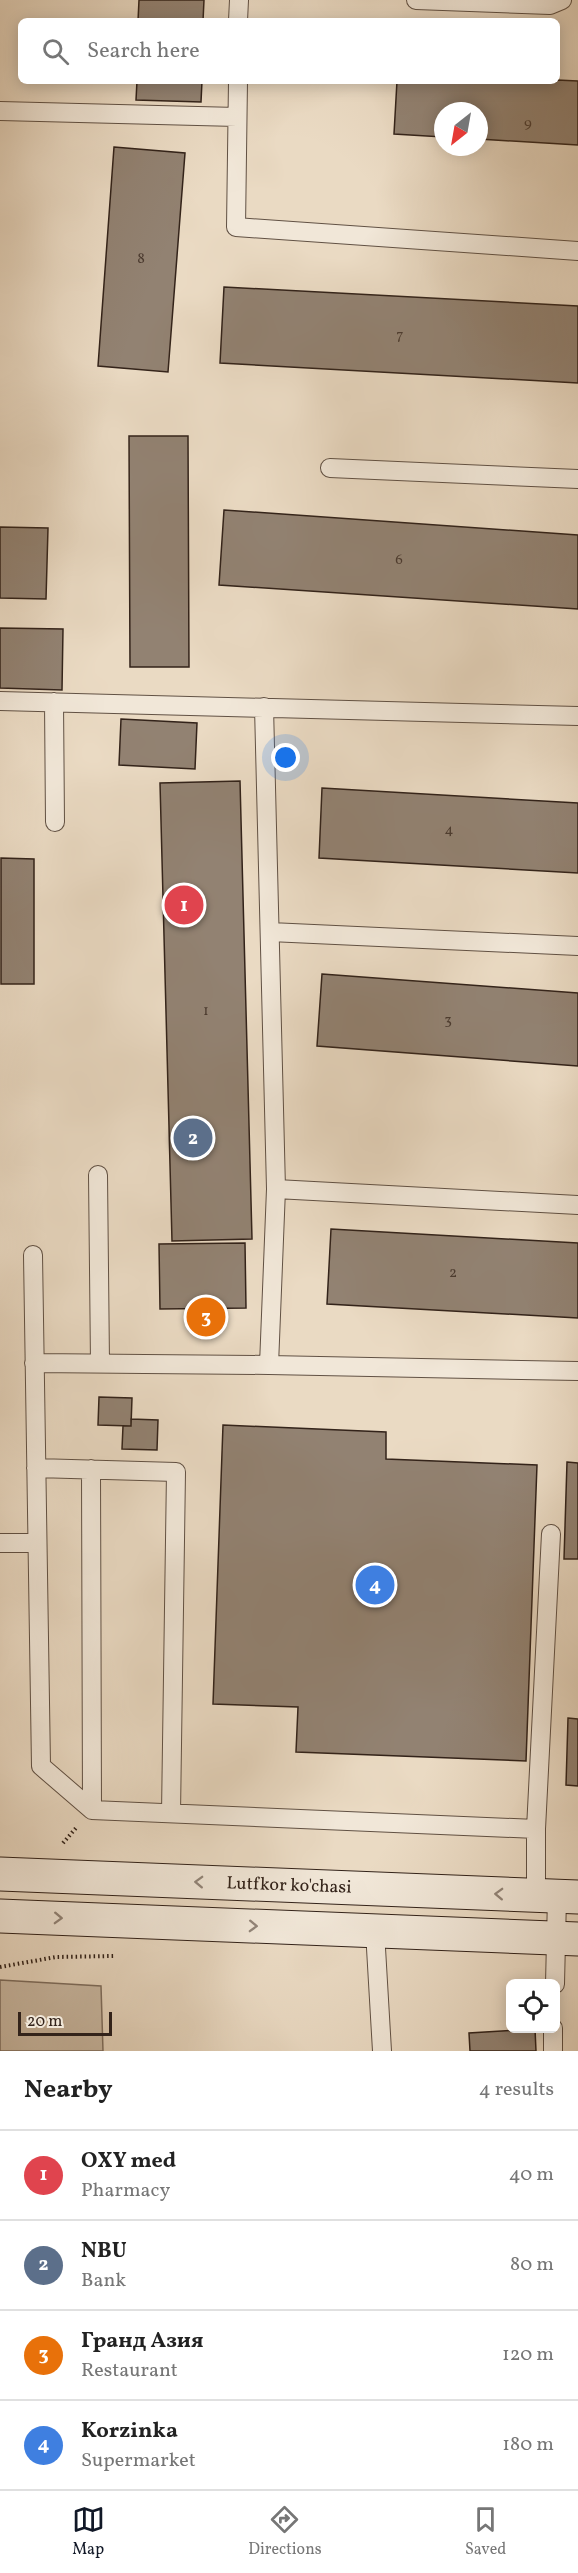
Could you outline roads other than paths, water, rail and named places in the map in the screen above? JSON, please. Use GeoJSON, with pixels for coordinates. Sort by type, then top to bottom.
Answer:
{"type":"FeatureCollection","features":[{"type":"Feature","properties":{"kind":"main road","name":"Lutfkor ko'chasi"},"geometry":{"type":"LineString","coordinates":[[0,1874],[557,1897]]}},
{"type":"Feature","properties":{"kind":"main road"},"geometry":{"type":"LineString","coordinates":[[0,1916],[567,1938]]}},
{"type":"Feature","properties":{"kind":"lane"},"geometry":{"type":"LineString","coordinates":[[238,0],[238,18]]}},
{"type":"Feature","properties":{"kind":"lane"},"geometry":{"type":"LineString","coordinates":[[416,0],[550,5],[562,0]]}},
{"type":"Feature","properties":{"kind":"lane"},"geometry":{"type":"LineString","coordinates":[[238,84],[236,227],[578,251]]}},
{"type":"Feature","properties":{"kind":"lane"},"geometry":{"type":"LineString","coordinates":[[0,111],[237,117]]}},
{"type":"Feature","properties":{"kind":"lane"},"geometry":{"type":"LineString","coordinates":[[330,468],[578,479]]}},
{"type":"Feature","properties":{"kind":"lane"},"geometry":{"type":"LineString","coordinates":[[0,701],[264,706],[578,716]]}},
{"type":"Feature","properties":{"kind":"lane"},"geometry":{"type":"LineString","coordinates":[[54,702],[55,822]]}},
{"type":"Feature","properties":{"kind":"lane"},"geometry":{"type":"LineString","coordinates":[[264,706],[276,1189],[269,1365]]}},
{"type":"Feature","properties":{"kind":"lane"},"geometry":{"type":"LineString","coordinates":[[270,932],[578,946]]}},
{"type":"Feature","properties":{"kind":"lane"},"geometry":{"type":"LineString","coordinates":[[98,1174],[100,1363]]}},
{"type":"Feature","properties":{"kind":"lane"},"geometry":{"type":"LineString","coordinates":[[276,1189],[578,1205]]}},
{"type":"Feature","properties":{"kind":"lane"},"geometry":{"type":"LineString","coordinates":[[33,1255],[41,1766],[92,1810],[536,1829]]}},
{"type":"Feature","properties":{"kind":"lane"},"geometry":{"type":"LineString","coordinates":[[34,1363],[578,1371]]}},
{"type":"Feature","properties":{"kind":"lane"},"geometry":{"type":"LineString","coordinates":[[36,1468],[176,1472],[171,1814]]}},
{"type":"Feature","properties":{"kind":"lane"},"geometry":{"type":"LineString","coordinates":[[91,1469],[92,1810]]}},
{"type":"Feature","properties":{"kind":"lane"},"geometry":{"type":"LineString","coordinates":[[551,1534],[536,1829],[567,1938],[556,1979]]}},
{"type":"Feature","properties":{"kind":"lane"},"geometry":{"type":"LineString","coordinates":[[0,1543],[37,1543]]}},
{"type":"Feature","properties":{"kind":"lane"},"geometry":{"type":"LineString","coordinates":[[375,1931],[382,2051]]}},
{"type":"Feature","properties":{"kind":"lane"},"geometry":{"type":"LineString","coordinates":[[553,2033],[553,2051]]}},
{"type":"Feature","properties":{"kind":"place","name":"OXY med"},"geometry":{"type":"Point","coordinates":[184,905]}},
{"type":"Feature","properties":{"kind":"place","name":"NBU"},"geometry":{"type":"Point","coordinates":[193,1138]}},
{"type":"Feature","properties":{"kind":"place","name":"Гранд Азия"},"geometry":{"type":"Point","coordinates":[206,1317]}},
{"type":"Feature","properties":{"kind":"place","name":"Korzinka"},"geometry":{"type":"Point","coordinates":[375,1585]}}]}
